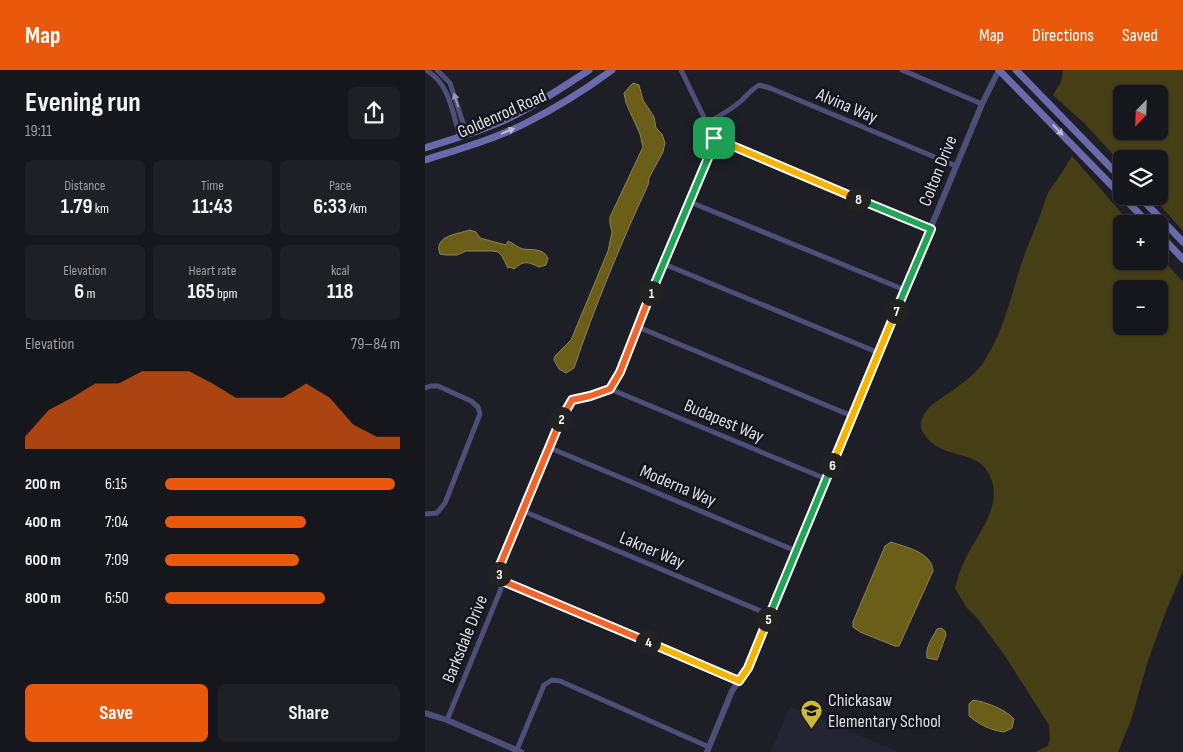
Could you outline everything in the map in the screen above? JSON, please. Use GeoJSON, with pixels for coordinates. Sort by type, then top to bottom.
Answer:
{"type":"FeatureCollection","features":[{"type":"Feature","properties":{"kind":"main road","name":"Goldenrod Road"},"geometry":{"type":"LineString","coordinates":[[425,148],[491,126],[539,102],[589,70]]}},
{"type":"Feature","properties":{"kind":"main road","name":"Goldenrod Road"},"geometry":{"type":"LineString","coordinates":[[425,160],[463,149],[525,124],[562,103],[612,70]]}},
{"type":"Feature","properties":{"kind":"main road"},"geometry":{"type":"LineString","coordinates":[[999,70],[1014,75],[1090,153],[1102,159]]}},
{"type":"Feature","properties":{"kind":"main road"},"geometry":{"type":"LineString","coordinates":[[999,70],[1113,187]]}},
{"type":"Feature","properties":{"kind":"main road"},"geometry":{"type":"LineString","coordinates":[[1016,70],[1113,170]]}},
{"type":"Feature","properties":{"kind":"main road"},"geometry":{"type":"LineString","coordinates":[[463,149],[491,126]]}},
{"type":"Feature","properties":{"kind":"main road"},"geometry":{"type":"LineString","coordinates":[[438,156],[443,151],[458,146],[463,136]]}},
{"type":"Feature","properties":{"kind":"main road"},"geometry":{"type":"LineString","coordinates":[[1131,205],[1140,215]]}},
{"type":"Feature","properties":{"kind":"main road"},"geometry":{"type":"LineString","coordinates":[[1148,205],[1183,242]]}},
{"type":"Feature","properties":{"kind":"main road"},"geometry":{"type":"LineString","coordinates":[[1168,243],[1183,259]]}},
{"type":"Feature","properties":{"kind":"street"},"geometry":{"type":"LineString","coordinates":[[426,70],[437,77],[445,89],[463,136]]}},
{"type":"Feature","properties":{"kind":"street"},"geometry":{"type":"LineString","coordinates":[[437,70],[450,84],[463,136]]}},
{"type":"Feature","properties":{"kind":"street"},"geometry":{"type":"LineString","coordinates":[[610,389],[620,372],[711,151],[714,138],[681,70]]}},
{"type":"Feature","properties":{"kind":"street"},"geometry":{"type":"LineString","coordinates":[[902,70],[982,104]]}},
{"type":"Feature","properties":{"kind":"street","name":"Colton Drive"},"geometry":{"type":"LineString","coordinates":[[707,750],[732,691],[748,668],[982,104],[999,70]]}},
{"type":"Feature","properties":{"kind":"street","name":"Alvina Way"},"geometry":{"type":"LineString","coordinates":[[707,123],[723,114],[742,100],[750,90],[759,85],[956,166]]}},
{"type":"Feature","properties":{"kind":"street"},"geometry":{"type":"LineString","coordinates":[[714,138],[931,229]]}},
{"type":"Feature","properties":{"kind":"street"},"geometry":{"type":"LineString","coordinates":[[690,202],[905,290]]}},
{"type":"Feature","properties":{"kind":"street"},"geometry":{"type":"LineString","coordinates":[[664,264],[879,353]]}},
{"type":"Feature","properties":{"kind":"street"},"geometry":{"type":"LineString","coordinates":[[638,326],[852,416]]}},
{"type":"Feature","properties":{"kind":"street"},"geometry":{"type":"LineString","coordinates":[[425,388],[438,386],[471,401],[478,407],[480,414],[445,503],[437,513],[425,514]]}},
{"type":"Feature","properties":{"kind":"street","name":"Barksdale Drive"},"geometry":{"type":"LineString","coordinates":[[447,720],[501,589],[498,570],[565,409],[572,400],[610,389]]}},
{"type":"Feature","properties":{"kind":"street","name":"Budapest Way"},"geometry":{"type":"LineString","coordinates":[[610,389],[826,479]]}},
{"type":"Feature","properties":{"kind":"street","name":"Moderna Way"},"geometry":{"type":"LineString","coordinates":[[549,448],[796,551]]}},
{"type":"Feature","properties":{"kind":"street","name":"Lakner Way"},"geometry":{"type":"LineString","coordinates":[[523,511],[769,615]]}},
{"type":"Feature","properties":{"kind":"street"},"geometry":{"type":"LineString","coordinates":[[500,580],[739,681]]}},
{"type":"Feature","properties":{"kind":"street"},"geometry":{"type":"LineString","coordinates":[[425,713],[447,720],[518,751],[543,685],[552,680],[560,681],[707,750]]}},
{"type":"Feature","properties":{"kind":"shaded area"},"geometry":{"type":"Polygon","coordinates":[[[1063,70],[1183,70],[1183,231],[1160,205],[1168,205],[1168,150],[1113,150],[1113,154],[1085,124],[1053,95],[1061,82],[1063,70]]]}},
{"type":"Feature","properties":{"kind":"shaded area"},"geometry":{"type":"Polygon","coordinates":[[[633,83],[639,85],[643,100],[654,117],[656,128],[662,134],[665,143],[663,152],[649,178],[648,185],[608,276],[574,368],[566,373],[559,369],[554,360],[555,356],[571,340],[608,251],[612,232],[610,217],[643,147],[624,93],[633,83]]]}},
{"type":"Feature","properties":{"kind":"shaded area"},"geometry":{"type":"Polygon","coordinates":[[[1072,156],[1123,215],[1113,215],[1113,270],[1168,270],[1168,265],[1183,282],[1183,571],[1148,661],[1131,720],[1118,752],[1035,752],[1048,746],[1050,739],[1049,725],[1005,656],[977,618],[966,607],[955,588],[962,566],[990,512],[994,488],[990,476],[986,469],[975,460],[948,452],[935,445],[928,439],[921,428],[926,411],[975,373],[993,347],[1046,196],[1072,156]]]}},
{"type":"Feature","properties":{"kind":"shaded area"},"geometry":{"type":"Polygon","coordinates":[[[470,230],[476,232],[480,238],[506,245],[508,241],[521,248],[540,251],[548,258],[546,265],[539,267],[526,263],[514,269],[508,268],[502,256],[498,252],[493,251],[466,251],[457,255],[440,254],[440,243],[443,240],[470,230]]]}},
{"type":"Feature","properties":{"kind":"shaded area"},"geometry":{"type":"Polygon","coordinates":[[[891,542],[910,548],[923,555],[928,559],[933,571],[899,646],[860,632],[853,627],[853,622],[885,546],[891,542]]]}},
{"type":"Feature","properties":{"kind":"shaded area"},"geometry":{"type":"Polygon","coordinates":[[[941,628],[945,631],[946,635],[937,660],[927,658],[929,643],[937,629],[941,628]]]}},
{"type":"Feature","properties":{"kind":"shaded area"},"geometry":{"type":"Polygon","coordinates":[[[973,700],[989,704],[1006,712],[1014,719],[1012,728],[1004,732],[999,731],[985,727],[973,719],[969,716],[969,704],[973,700]]]}},
{"type":"Feature","properties":{"kind":"shaded area","name":"Chickasaw Elementary School"},"geometry":{"type":"Polygon","coordinates":[[[790,706],[899,752],[771,752],[790,706]]]}},
{"type":"Feature","properties":{"kind":"place","name":"Chickasaw Elementary School"},"geometry":{"type":"Point","coordinates":[812,729]}},
{"type":"Feature","properties":{"kind":"route"},"geometry":{"type":"LineString","coordinates":[[714,138],[931,229],[748,668],[739,681],[500,580],[498,570],[565,409],[572,400],[610,389],[620,372],[711,151],[714,138]]}}]}
